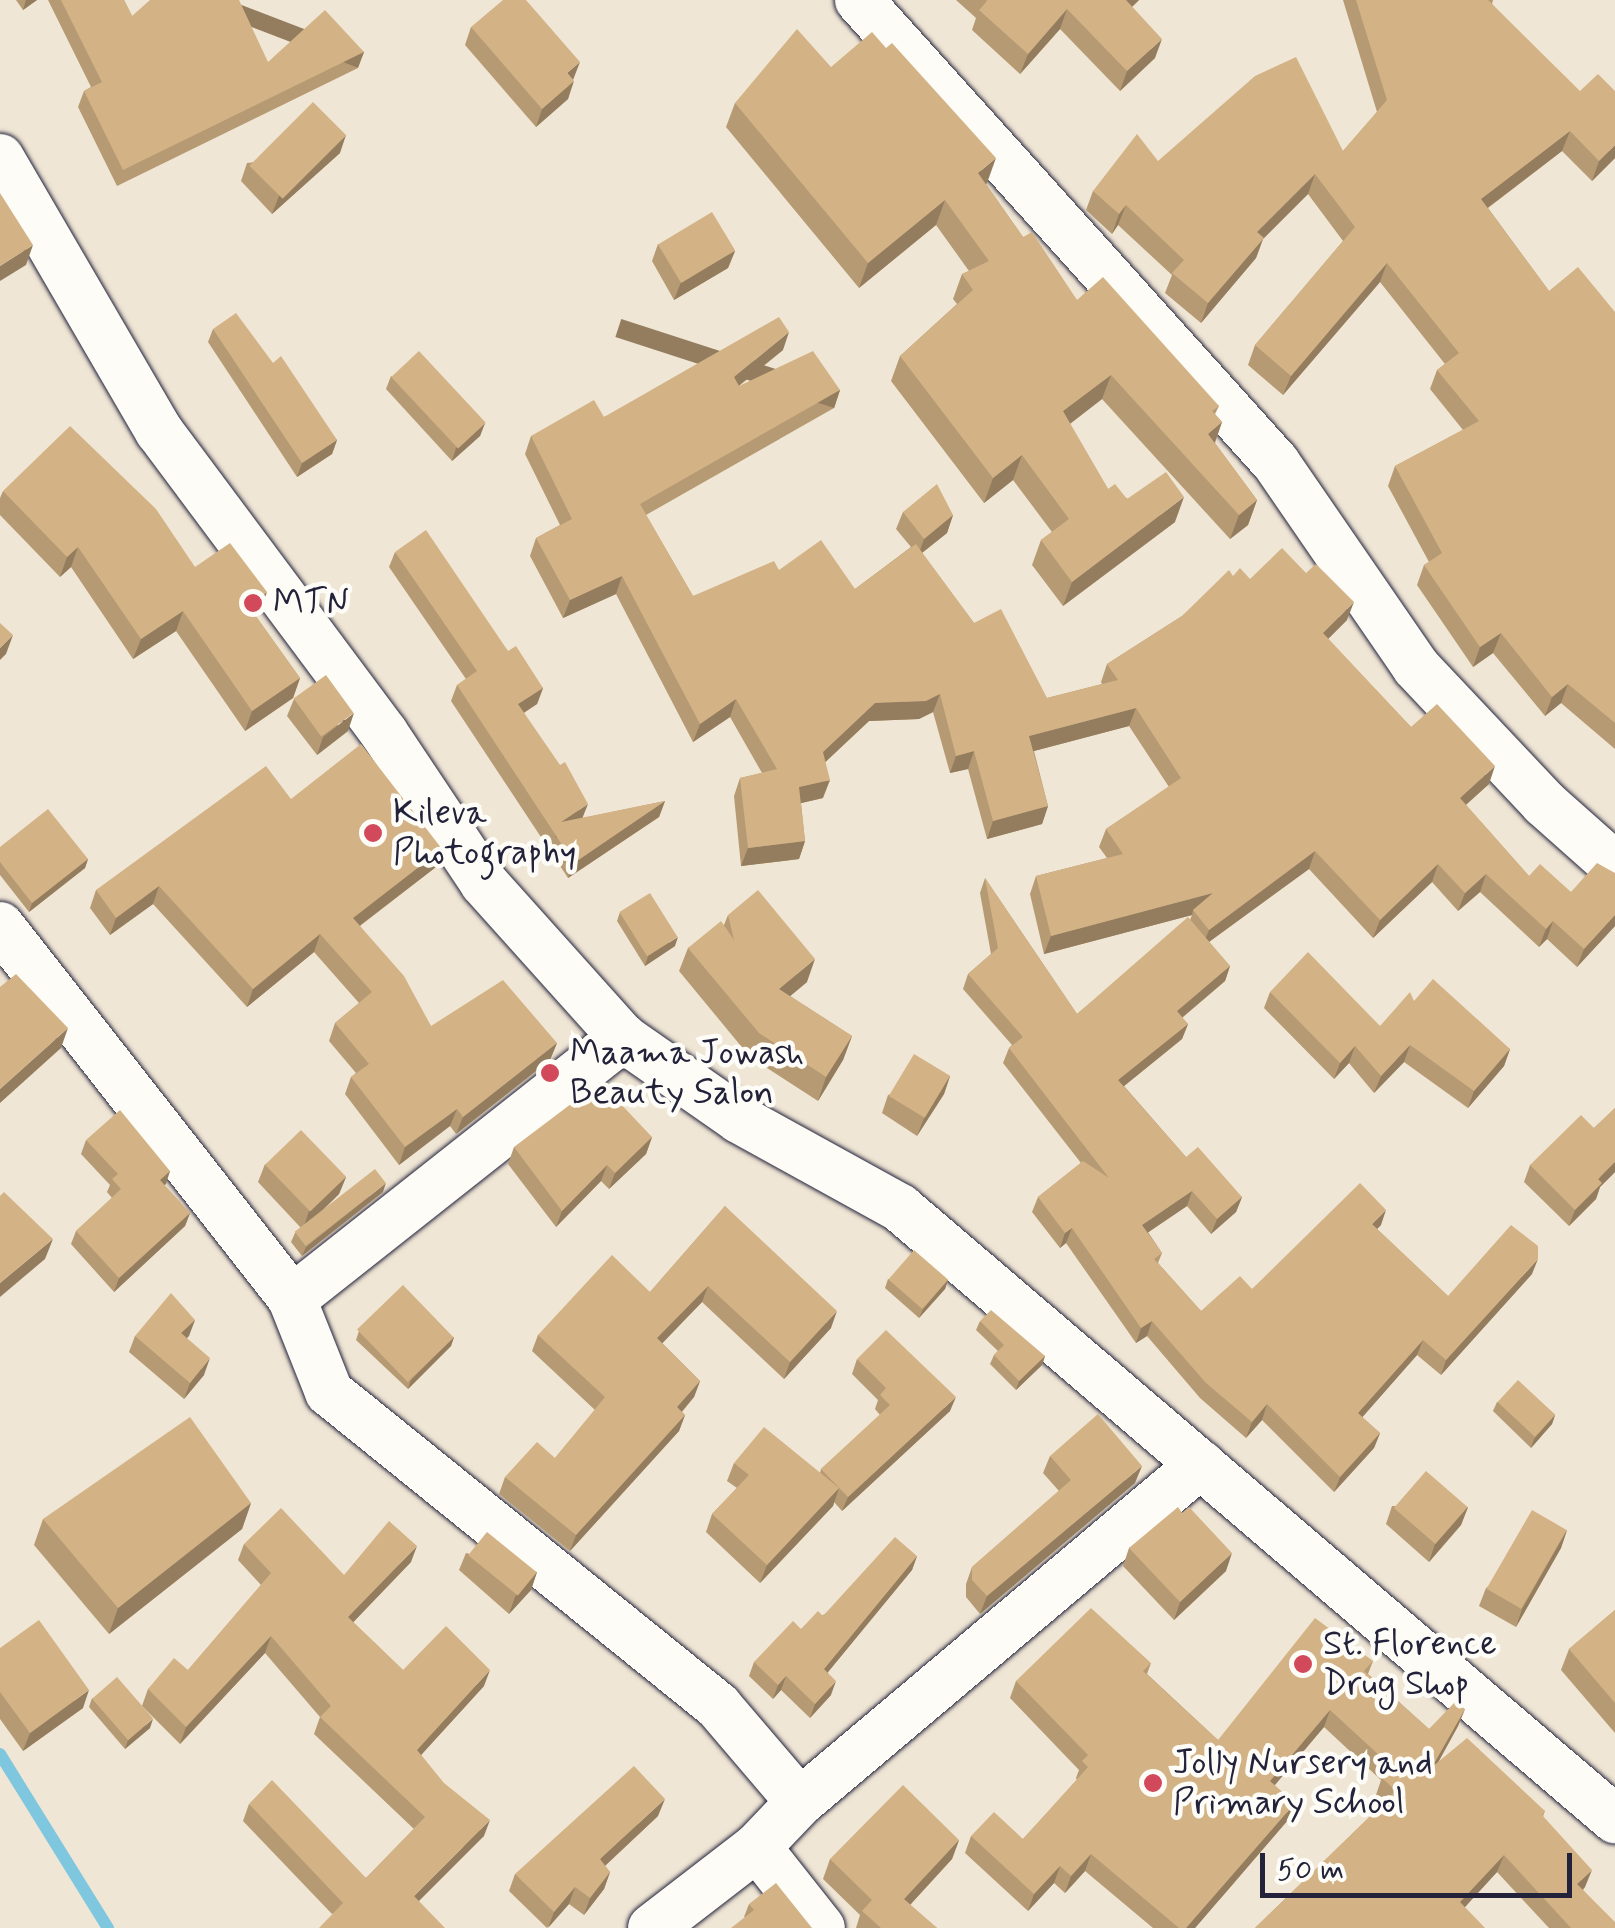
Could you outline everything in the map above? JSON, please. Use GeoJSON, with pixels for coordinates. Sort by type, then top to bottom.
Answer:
{"type":"FeatureCollection","features":[{"type":"Feature","properties":{"kind":"street"},"geometry":{"type":"LineString","coordinates":[[859,0],[1276,463],[1416,667],[1544,803],[1615,866]]}},
{"type":"Feature","properties":{"kind":"street"},"geometry":{"type":"LineString","coordinates":[[0,158],[159,432],[384,733],[484,883],[623,1038],[739,1119],[900,1208],[1615,1819]]}},
{"type":"Feature","properties":{"kind":"street"},"geometry":{"type":"LineString","coordinates":[[0,926],[292,1299],[329,1392],[718,1706],[800,1802]]}},
{"type":"Feature","properties":{"kind":"street"},"geometry":{"type":"LineString","coordinates":[[292,1299],[623,1038]]}},
{"type":"Feature","properties":{"kind":"street"},"geometry":{"type":"LineString","coordinates":[[652,1928],[756,1846],[800,1802],[1201,1464]]}},
{"type":"Feature","properties":{"kind":"street"},"geometry":{"type":"LineString","coordinates":[[756,1846],[821,1928]]}},
{"type":"Feature","properties":{"kind":"building"},"geometry":{"type":"Polygon","coordinates":[[[61,0],[124,0],[132,16],[150,0],[239,0],[268,62],[325,10],[364,52],[123,170],[84,91],[102,82],[61,0]]]}},
{"type":"Feature","properties":{"kind":"building"},"geometry":{"type":"Polygon","coordinates":[[[503,0],[526,0],[580,62],[567,73],[574,81],[542,109],[471,27],[503,0]]]}},
{"type":"Feature","properties":{"kind":"building"},"geometry":{"type":"Polygon","coordinates":[[[986,0],[1126,0],[1162,39],[1127,71],[1067,9],[1028,54],[979,10],[986,0]]]}},
{"type":"Feature","properties":{"kind":"building"},"geometry":{"type":"Polygon","coordinates":[[[1356,0],[1488,0],[1580,91],[1598,74],[1615,91],[1615,145],[1599,161],[1570,131],[1481,199],[1549,291],[1578,267],[1615,312],[1615,723],[1568,684],[1552,697],[1501,633],[1480,647],[1424,565],[1442,553],[1395,466],[1479,421],[1437,370],[1459,353],[1387,263],[1291,376],[1255,345],[1355,227],[1315,174],[1257,232],[1264,238],[1208,303],[1172,273],[1184,260],[1126,205],[1119,214],[1093,191],[1137,134],[1158,161],[1255,76],[1296,57],[1343,151],[1387,100],[1356,0]]]}},
{"type":"Feature","properties":{"kind":"building"},"geometry":{"type":"Polygon","coordinates":[[[797,29],[831,67],[872,32],[886,48],[892,43],[996,158],[978,173],[1023,237],[1032,232],[1077,300],[1103,277],[1219,406],[1212,411],[1222,422],[1208,434],[1257,500],[1239,515],[1111,375],[1063,411],[1108,489],[1115,484],[1127,499],[1166,472],[1184,497],[1072,582],[1041,540],[1069,519],[1022,455],[993,478],[900,356],[973,290],[962,274],[989,261],[945,200],[868,263],[735,103],[797,29]]]}},
{"type":"Feature","properties":{"kind":"building"},"geometry":{"type":"Polygon","coordinates":[[[313,102],[346,135],[283,199],[249,166],[313,102]]]}},
{"type":"Feature","properties":{"kind":"building"},"geometry":{"type":"Polygon","coordinates":[[[0,193],[33,245],[0,266],[0,193]]]}},
{"type":"Feature","properties":{"kind":"building"},"geometry":{"type":"Polygon","coordinates":[[[712,212],[735,251],[681,283],[658,244],[712,212]]]}},
{"type":"Feature","properties":{"kind":"building"},"geometry":{"type":"Polygon","coordinates":[[[236,313],[273,363],[281,356],[337,440],[302,463],[213,329],[236,313]]]}},
{"type":"Feature","properties":{"kind":"building"},"geometry":{"type":"Polygon","coordinates":[[[779,317],[789,332],[734,377],[739,386],[813,351],[840,390],[640,504],[693,596],[774,561],[779,570],[821,540],[855,589],[916,544],[974,623],[1001,609],[1047,698],[1118,680],[1107,664],[1182,616],[1229,570],[1233,576],[1240,568],[1250,579],[1282,548],[1306,573],[1316,564],[1354,602],[1323,633],[1411,727],[1437,704],[1495,766],[1460,798],[1529,876],[1540,864],[1571,892],[1597,863],[1615,873],[1615,915],[1584,949],[1553,921],[1546,929],[1486,874],[1465,893],[1438,864],[1380,920],[1315,851],[1209,930],[1193,910],[1213,893],[1051,936],[1036,876],[1123,854],[1106,829],[1181,778],[1136,708],[1029,736],[1048,806],[993,821],[974,751],[956,756],[940,694],[926,701],[875,703],[823,752],[830,780],[799,787],[805,841],[748,848],[740,778],[777,769],[736,699],[700,724],[622,576],[570,600],[536,538],[572,519],[531,436],[594,400],[604,417],[779,317]]]}},
{"type":"Feature","properties":{"kind":"building"},"geometry":{"type":"Polygon","coordinates":[[[419,351],[486,423],[458,449],[391,377],[419,351]]]}},
{"type":"Feature","properties":{"kind":"building"},"geometry":{"type":"Polygon","coordinates":[[[70,426],[156,509],[195,567],[230,543],[267,592],[248,605],[300,678],[252,711],[183,611],[141,639],[78,547],[67,557],[3,491],[70,426]]]}},
{"type":"Feature","properties":{"kind":"building"},"geometry":{"type":"Polygon","coordinates":[[[937,484],[953,515],[924,539],[903,512],[937,484]]]}},
{"type":"Feature","properties":{"kind":"building"},"geometry":{"type":"Polygon","coordinates":[[[426,530],[508,651],[516,646],[543,688],[518,704],[560,765],[565,762],[588,804],[561,822],[665,801],[574,863],[457,685],[477,671],[395,552],[426,530]]]}},
{"type":"Feature","properties":{"kind":"building"},"geometry":{"type":"Polygon","coordinates":[[[0,623],[13,635],[0,648],[0,623]]]}},
{"type":"Feature","properties":{"kind":"building"},"geometry":{"type":"Polygon","coordinates":[[[326,675],[354,713],[321,737],[294,699],[326,675]]]}},
{"type":"Feature","properties":{"kind":"building"},"geometry":{"type":"Polygon","coordinates":[[[361,744],[442,849],[353,918],[404,976],[431,1026],[503,980],[557,1043],[463,1117],[457,1109],[405,1147],[351,1077],[369,1064],[335,1023],[372,992],[320,934],[253,989],[159,886],[116,918],[96,890],[266,766],[291,799],[361,744]]]}},
{"type":"Feature","properties":{"kind":"building"},"geometry":{"type":"Polygon","coordinates":[[[48,809],[88,859],[32,903],[0,862],[0,847],[48,809]]]}},
{"type":"Feature","properties":{"kind":"building"},"geometry":{"type":"Polygon","coordinates":[[[985,878],[1077,1014],[1188,917],[1230,966],[1177,1011],[1188,1024],[1118,1080],[1186,1157],[1198,1147],[1242,1197],[1217,1219],[1192,1191],[1142,1225],[1162,1253],[1154,1259],[1201,1311],[1240,1276],[1252,1289],[1360,1183],[1386,1210],[1372,1224],[1448,1296],[1511,1225],[1538,1246],[1538,1259],[1446,1360],[1423,1340],[1358,1413],[1380,1433],[1340,1477],[1267,1404],[1252,1422],[1206,1383],[1152,1321],[1141,1328],[1072,1228],[1065,1233],[1038,1197],[1083,1161],[1109,1178],[1009,1048],[1023,1037],[968,974],[998,948],[985,878]]]}},
{"type":"Feature","properties":{"kind":"building"},"geometry":{"type":"Polygon","coordinates":[[[758,890],[815,959],[779,989],[852,1036],[826,1077],[759,1033],[688,948],[721,921],[734,940],[728,915],[758,890]]]}},
{"type":"Feature","properties":{"kind":"building"},"geometry":{"type":"Polygon","coordinates":[[[650,893],[678,937],[647,956],[619,912],[650,893]]]}},
{"type":"Feature","properties":{"kind":"building"},"geometry":{"type":"Polygon","coordinates":[[[1308,952],[1380,1026],[1410,992],[1414,1001],[1433,979],[1510,1049],[1474,1091],[1410,1045],[1381,1076],[1355,1046],[1340,1063],[1270,992],[1308,952]]]}},
{"type":"Feature","properties":{"kind":"building"},"geometry":{"type":"Polygon","coordinates":[[[16,974],[68,1028],[0,1089],[0,987],[16,974]]]}},
{"type":"Feature","properties":{"kind":"building"},"geometry":{"type":"Polygon","coordinates":[[[914,1054],[950,1076],[925,1118],[889,1096],[914,1054]]]}},
{"type":"Feature","properties":{"kind":"building"},"geometry":{"type":"Polygon","coordinates":[[[600,1082],[652,1137],[615,1173],[607,1165],[562,1211],[514,1147],[600,1082]]]}},
{"type":"Feature","properties":{"kind":"building"},"geometry":{"type":"Polygon","coordinates":[[[1615,1108],[1615,1162],[1598,1179],[1602,1183],[1575,1210],[1530,1165],[1581,1115],[1594,1128],[1615,1108]]]}},
{"type":"Feature","properties":{"kind":"building"},"geometry":{"type":"Polygon","coordinates":[[[120,1110],[170,1171],[160,1180],[190,1213],[119,1278],[76,1231],[121,1189],[112,1179],[118,1174],[86,1140],[120,1110]]]}},
{"type":"Feature","properties":{"kind":"building"},"geometry":{"type":"Polygon","coordinates":[[[301,1130],[346,1177],[310,1211],[265,1165],[301,1130]]]}},
{"type":"Feature","properties":{"kind":"building"},"geometry":{"type":"Polygon","coordinates":[[[375,1169],[386,1183],[306,1246],[295,1232],[375,1169]]]}},
{"type":"Feature","properties":{"kind":"building"},"geometry":{"type":"Polygon","coordinates":[[[4,1192],[53,1239],[0,1283],[0,1196],[4,1192]]]}},
{"type":"Feature","properties":{"kind":"building"},"geometry":{"type":"Polygon","coordinates":[[[725,1206],[837,1311],[790,1362],[708,1286],[657,1338],[700,1381],[677,1407],[685,1415],[576,1535],[505,1477],[537,1442],[555,1458],[605,1397],[538,1335],[612,1255],[650,1292],[725,1206]]]}},
{"type":"Feature","properties":{"kind":"building"},"geometry":{"type":"Polygon","coordinates":[[[914,1250],[948,1280],[922,1309],[888,1279],[914,1250]]]}},
{"type":"Feature","properties":{"kind":"building"},"geometry":{"type":"Polygon","coordinates":[[[403,1285],[454,1338],[408,1382],[357,1329],[403,1285]]]}},
{"type":"Feature","properties":{"kind":"building"},"geometry":{"type":"Polygon","coordinates":[[[171,1293],[195,1320],[181,1333],[210,1358],[190,1383],[135,1336],[171,1293]]]}},
{"type":"Feature","properties":{"kind":"building"},"geometry":{"type":"Polygon","coordinates":[[[991,1310],[1045,1356],[1019,1381],[994,1355],[1004,1345],[980,1321],[991,1310]]]}},
{"type":"Feature","properties":{"kind":"building"},"geometry":{"type":"Polygon","coordinates":[[[886,1330],[956,1397],[848,1497],[821,1469],[890,1405],[880,1395],[886,1388],[857,1359],[886,1330]]]}},
{"type":"Feature","properties":{"kind":"building"},"geometry":{"type":"Polygon","coordinates":[[[1518,1380],[1555,1415],[1535,1437],[1498,1402],[1518,1380]]]}},
{"type":"Feature","properties":{"kind":"building"},"geometry":{"type":"Polygon","coordinates":[[[1098,1414],[1142,1466],[987,1596],[972,1580],[972,1567],[1071,1480],[1050,1456],[1098,1414]]]}},
{"type":"Feature","properties":{"kind":"building"},"geometry":{"type":"Polygon","coordinates":[[[190,1417],[251,1503],[118,1608],[43,1519],[190,1417]]]}},
{"type":"Feature","properties":{"kind":"building"},"geometry":{"type":"Polygon","coordinates":[[[764,1427],[839,1488],[767,1565],[712,1514],[749,1475],[734,1463],[764,1427]]]}},
{"type":"Feature","properties":{"kind":"building"},"geometry":{"type":"Polygon","coordinates":[[[1426,1471],[1468,1507],[1435,1544],[1394,1508],[1426,1471]]]}},
{"type":"Feature","properties":{"kind":"building"},"geometry":{"type":"Polygon","coordinates":[[[1178,1507],[1182,1513],[1189,1507],[1232,1553],[1180,1602],[1129,1548],[1178,1507]]]}},
{"type":"Feature","properties":{"kind":"building"},"geometry":{"type":"Polygon","coordinates":[[[281,1508],[344,1575],[389,1521],[417,1546],[348,1617],[403,1670],[446,1626],[490,1670],[417,1750],[444,1783],[490,1820],[414,1896],[445,1928],[319,1928],[343,1903],[249,1804],[272,1780],[366,1878],[425,1817],[320,1717],[331,1706],[271,1636],[186,1727],[148,1689],[174,1658],[188,1670],[271,1573],[244,1544],[281,1508]]]}},
{"type":"Feature","properties":{"kind":"building"},"geometry":{"type":"Polygon","coordinates":[[[1532,1510],[1567,1530],[1521,1609],[1486,1589],[1532,1510]]]}},
{"type":"Feature","properties":{"kind":"building"},"geometry":{"type":"Polygon","coordinates":[[[487,1532],[537,1572],[518,1596],[468,1555],[487,1532]]]}},
{"type":"Feature","properties":{"kind":"building"},"geometry":{"type":"Polygon","coordinates":[[[895,1537],[917,1556],[824,1669],[836,1681],[815,1704],[786,1676],[778,1685],[754,1662],[793,1621],[801,1629],[818,1611],[823,1616],[895,1537]]]}},
{"type":"Feature","properties":{"kind":"building"},"geometry":{"type":"Polygon","coordinates":[[[1091,1608],[1151,1663],[1143,1671],[1218,1740],[1315,1618],[1373,1661],[1364,1671],[1429,1729],[1455,1702],[1465,1709],[1432,1767],[1467,1738],[1545,1811],[1542,1815],[1592,1870],[1577,1884],[1615,1922],[1615,1928],[1571,1928],[1504,1855],[1460,1902],[1485,1928],[1255,1928],[1396,1791],[1382,1778],[1392,1767],[1330,1710],[1270,1781],[1295,1803],[1186,1928],[1179,1928],[1091,1854],[1071,1876],[1060,1866],[1034,1894],[971,1836],[994,1812],[1023,1839],[1088,1767],[1082,1761],[1088,1755],[1016,1681],[1091,1608]]]}},
{"type":"Feature","properties":{"kind":"building"},"geometry":{"type":"Polygon","coordinates":[[[1615,1610],[1615,1703],[1569,1649],[1615,1610]]]}},
{"type":"Feature","properties":{"kind":"building"},"geometry":{"type":"Polygon","coordinates":[[[39,1620],[89,1690],[30,1733],[0,1692],[0,1648],[39,1620]]]}},
{"type":"Feature","properties":{"kind":"building"},"geometry":{"type":"Polygon","coordinates":[[[117,1677],[153,1719],[128,1740],[92,1699],[117,1677]]]}},
{"type":"Feature","properties":{"kind":"building"},"geometry":{"type":"Polygon","coordinates":[[[634,1766],[665,1799],[600,1859],[610,1872],[590,1898],[575,1887],[554,1912],[515,1874],[634,1766]]]}},
{"type":"Feature","properties":{"kind":"building"},"geometry":{"type":"Polygon","coordinates":[[[903,1785],[959,1840],[904,1899],[937,1928],[881,1928],[862,1911],[872,1900],[830,1859],[903,1785]]]}},
{"type":"Feature","properties":{"kind":"building"},"geometry":{"type":"Polygon","coordinates":[[[776,1883],[812,1928],[731,1928],[754,1910],[749,1904],[776,1883]]]}},
{"type":"Feature","properties":{"kind":"waterway"},"geometry":{"type":"LineString","coordinates":[[0,1754],[108,1928]]}},
{"type":"Feature","properties":{"kind":"place","name":"MTN"},"geometry":{"type":"Point","coordinates":[253,603]}},
{"type":"Feature","properties":{"kind":"place","name":"Kileva Photography"},"geometry":{"type":"Point","coordinates":[373,833]}},
{"type":"Feature","properties":{"kind":"place","name":"Maama Jowash Beauty Salon"},"geometry":{"type":"Point","coordinates":[550,1073]}},
{"type":"Feature","properties":{"kind":"place","name":"St. Florence Drug Shop"},"geometry":{"type":"Point","coordinates":[1303,1664]}},
{"type":"Feature","properties":{"kind":"place","name":"Jolly Nursery and Primary School"},"geometry":{"type":"Point","coordinates":[1153,1783]}}]}
